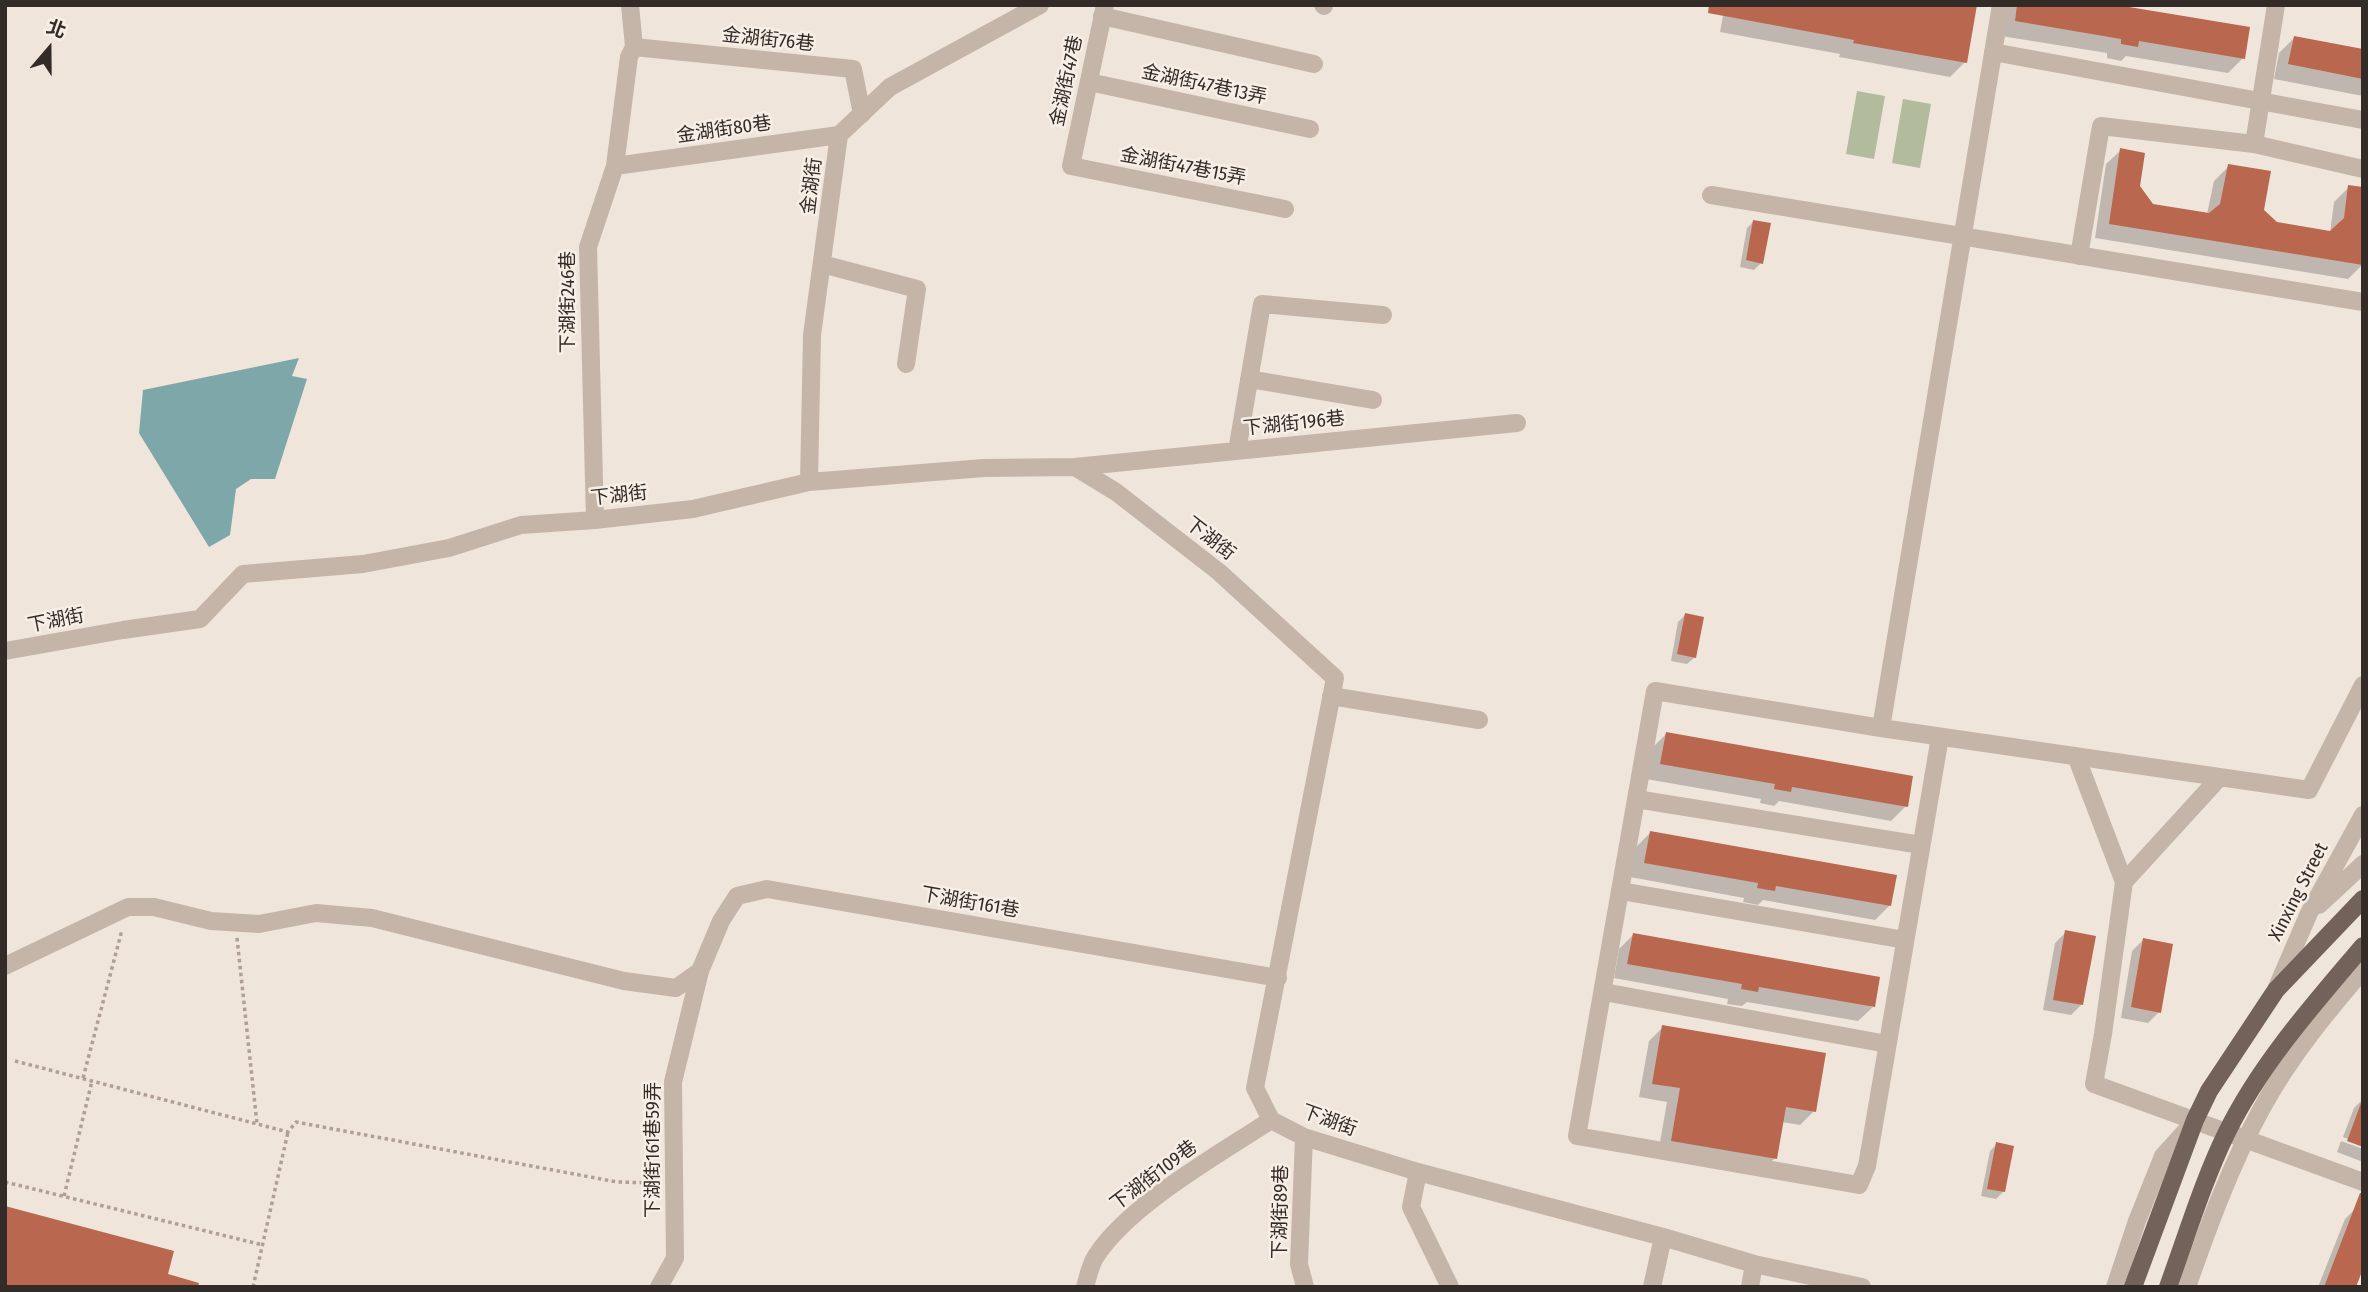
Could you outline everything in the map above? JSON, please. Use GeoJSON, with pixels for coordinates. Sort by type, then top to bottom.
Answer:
{"type":"FeatureCollection","features":[{"type":"Feature","properties":{"kind":"main road"},"geometry":{"type":"LineString","coordinates":[[2133,1287],[2195,1120],[2235,1048],[2276,989],[2363,899]]}},
{"type":"Feature","properties":{"kind":"main road"},"geometry":{"type":"LineString","coordinates":[[2168,1287],[2228,1132],[2246,1099],[2295,1026],[2363,946]]}},
{"type":"Feature","properties":{"kind":"street","name":"下湖街246巷"},"geometry":{"type":"LineString","coordinates":[[595,520],[588,247],[615,166],[629,57],[634,47],[630,5]]}},
{"type":"Feature","properties":{"kind":"street","name":"金湖街"},"geometry":{"type":"LineString","coordinates":[[809,482],[812,335],[839,135],[890,86],[1040,5]]}},
{"type":"Feature","properties":{"kind":"street"},"geometry":{"type":"LineString","coordinates":[[1881,728],[2001,5]]}},
{"type":"Feature","properties":{"kind":"street"},"geometry":{"type":"LineString","coordinates":[[2254,144],[2276,5]]}},
{"type":"Feature","properties":{"kind":"street"},"geometry":{"type":"LineString","coordinates":[[1103,11],[1314,64]]}},
{"type":"Feature","properties":{"kind":"street","name":"金湖街47巷"},"geometry":{"type":"LineString","coordinates":[[1071,166],[1103,11]]}},
{"type":"Feature","properties":{"kind":"street","name":"金湖街76巷"},"geometry":{"type":"LineString","coordinates":[[634,47],[853,69],[862,114]]}},
{"type":"Feature","properties":{"kind":"street"},"geometry":{"type":"LineString","coordinates":[[1993,52],[2363,120]]}},
{"type":"Feature","properties":{"kind":"street","name":"金湖街47巷13弄"},"geometry":{"type":"LineString","coordinates":[[1089,82],[1310,130]]}},
{"type":"Feature","properties":{"kind":"street"},"geometry":{"type":"LineString","coordinates":[[2079,256],[2101,126],[2254,144],[2363,169]]}},
{"type":"Feature","properties":{"kind":"street","name":"金湖街80巷"},"geometry":{"type":"LineString","coordinates":[[615,166],[839,135]]}},
{"type":"Feature","properties":{"kind":"street","name":"金湖街47巷15弄"},"geometry":{"type":"LineString","coordinates":[[1071,166],[1286,209]]}},
{"type":"Feature","properties":{"kind":"street"},"geometry":{"type":"LineString","coordinates":[[1711,195],[2363,302]]}},
{"type":"Feature","properties":{"kind":"street"},"geometry":{"type":"LineString","coordinates":[[822,264],[917,289],[906,364]]}},
{"type":"Feature","properties":{"kind":"street"},"geometry":{"type":"LineString","coordinates":[[1237,451],[1262,304],[1383,315]]}},
{"type":"Feature","properties":{"kind":"street"},"geometry":{"type":"LineString","coordinates":[[1249,379],[1373,400]]}},
{"type":"Feature","properties":{"kind":"street","name":"下湖街196巷"},"geometry":{"type":"LineString","coordinates":[[1075,467],[1517,423]]}},
{"type":"Feature","properties":{"kind":"street","name":"下湖街"},"geometry":{"type":"LineString","coordinates":[[5,652],[122,630],[200,619],[243,574],[363,564],[449,548],[521,525],[692,509],[809,482],[984,468],[1075,467],[1116,492],[1229,581],[1335,678],[1255,1088],[1271,1120],[1304,1138],[1418,1172],[1754,1264],[1862,1287]]}},
{"type":"Feature","properties":{"kind":"street"},"geometry":{"type":"LineString","coordinates":[[1940,737],[1867,1166],[1859,1185],[1577,1136],[1655,691],[1940,737],[2309,790],[2363,685]]}},
{"type":"Feature","properties":{"kind":"street"},"geometry":{"type":"LineString","coordinates":[[1331,696],[1479,720]]}},
{"type":"Feature","properties":{"kind":"street"},"geometry":{"type":"LineString","coordinates":[[2076,756],[2124,882],[2094,1084],[2363,1182]]}},
{"type":"Feature","properties":{"kind":"street"},"geometry":{"type":"LineString","coordinates":[[2124,882],[2220,777]]}},
{"type":"Feature","properties":{"kind":"street"},"geometry":{"type":"LineString","coordinates":[[1636,799],[1921,845]]}},
{"type":"Feature","properties":{"kind":"street","name":"Xinxing Street"},"geometry":{"type":"LineString","coordinates":[[2276,989],[2309,913],[2363,815]]}},
{"type":"Feature","properties":{"kind":"street"},"geometry":{"type":"LineString","coordinates":[[2309,913],[2363,864]]}},
{"type":"Feature","properties":{"kind":"street","name":"下湖街161巷"},"geometry":{"type":"LineString","coordinates":[[700,971],[721,921],[737,897],[767,889],[1278,978]]}},
{"type":"Feature","properties":{"kind":"street"},"geometry":{"type":"LineString","coordinates":[[1621,891],[1905,940]]}},
{"type":"Feature","properties":{"kind":"street"},"geometry":{"type":"LineString","coordinates":[[5,966],[128,907],[154,907],[211,920],[258,924],[316,913],[372,918],[624,981],[676,988],[700,971]]}},
{"type":"Feature","properties":{"kind":"street"},"geometry":{"type":"LineString","coordinates":[[2188,1287],[2203,1240],[2262,1108],[2329,1009],[2363,970]]}},
{"type":"Feature","properties":{"kind":"street","name":"下湖街161巷59弄"},"geometry":{"type":"LineString","coordinates":[[659,1287],[675,1258],[673,1082],[700,971]]}},
{"type":"Feature","properties":{"kind":"street"},"geometry":{"type":"LineString","coordinates":[[1604,992],[1887,1044]]}},
{"type":"Feature","properties":{"kind":"street","name":"下湖街109巷"},"geometry":{"type":"LineString","coordinates":[[1085,1287],[1095,1258],[1121,1225],[1174,1184],[1271,1120]]}},
{"type":"Feature","properties":{"kind":"street"},"geometry":{"type":"LineString","coordinates":[[2115,1287],[2163,1156],[2195,1120]]}},
{"type":"Feature","properties":{"kind":"street","name":"下湖街89巷"},"geometry":{"type":"LineString","coordinates":[[1304,1138],[1300,1264],[1305,1287]]}},
{"type":"Feature","properties":{"kind":"street"},"geometry":{"type":"LineString","coordinates":[[1418,1172],[1410,1207],[1450,1287]]}},
{"type":"Feature","properties":{"kind":"street"},"geometry":{"type":"LineString","coordinates":[[1653,1287],[1663,1237]]}},
{"type":"Feature","properties":{"kind":"street"},"geometry":{"type":"LineString","coordinates":[[1750,1287],[1754,1264]]}},
{"type":"Feature","properties":{"kind":"path"},"geometry":{"type":"LineString","coordinates":[[83,1079],[128,907]]}},
{"type":"Feature","properties":{"kind":"path"},"geometry":{"type":"LineString","coordinates":[[235,922],[257,1124]]}},
{"type":"Feature","properties":{"kind":"path"},"geometry":{"type":"LineString","coordinates":[[15,1061],[288,1132]]}},
{"type":"Feature","properties":{"kind":"path"},"geometry":{"type":"LineString","coordinates":[[64,1196],[92,1081]]}},
{"type":"Feature","properties":{"kind":"path"},"geometry":{"type":"LineString","coordinates":[[253,1287],[288,1132],[296,1122],[617,1182],[674,1183]]}},
{"type":"Feature","properties":{"kind":"path"},"geometry":{"type":"LineString","coordinates":[[5,1182],[263,1245]]}},
{"type":"Feature","properties":{"kind":"green space"},"geometry":{"type":"Polygon","coordinates":[[[1857,91],[1885,96],[1874,159],[1846,154],[1857,91]]]}},
{"type":"Feature","properties":{"kind":"green space"},"geometry":{"type":"Polygon","coordinates":[[[1903,99],[1931,104],[1920,168],[1892,163],[1903,99]]]}},
{"type":"Feature","properties":{"kind":"water"},"geometry":{"type":"Polygon","coordinates":[[[299,358],[292,376],[307,379],[275,479],[251,479],[236,489],[230,535],[209,547],[139,433],[143,390],[299,358]]]}},
{"type":"Feature","properties":{"kind":"building"},"geometry":{"type":"Polygon","coordinates":[[[1709,5],[1977,5],[1967,63],[1708,13],[1709,5]]]}},
{"type":"Feature","properties":{"kind":"building"},"geometry":{"type":"Polygon","coordinates":[[[2017,5],[2117,5],[2250,27],[2245,59],[2139,41],[2138,47],[2121,44],[2121,39],[2015,21],[2017,5]]]}},
{"type":"Feature","properties":{"kind":"building"},"geometry":{"type":"Polygon","coordinates":[[[2294,36],[2363,49],[2363,79],[2288,64],[2294,36]]]}},
{"type":"Feature","properties":{"kind":"building"},"geometry":{"type":"Polygon","coordinates":[[[2120,148],[2145,153],[2140,186],[2153,204],[2209,213],[2220,204],[2228,164],[2271,171],[2264,210],[2277,222],[2330,231],[2344,218],[2348,185],[2363,187],[2363,265],[2109,224],[2120,148]]]}},
{"type":"Feature","properties":{"kind":"building"},"geometry":{"type":"Polygon","coordinates":[[[1753,220],[1771,223],[1763,264],[1746,260],[1753,220]]]}},
{"type":"Feature","properties":{"kind":"building"},"geometry":{"type":"Polygon","coordinates":[[[1685,613],[1704,617],[1696,658],[1677,654],[1685,613]]]}},
{"type":"Feature","properties":{"kind":"building"},"geometry":{"type":"Polygon","coordinates":[[[1666,732],[1913,776],[1908,807],[1792,787],[1791,792],[1774,789],[1775,784],[1660,764],[1666,732]]]}},
{"type":"Feature","properties":{"kind":"building"},"geometry":{"type":"Polygon","coordinates":[[[1650,831],[1897,875],[1891,906],[1776,886],[1775,891],[1757,888],[1758,883],[1644,863],[1650,831]]]}},
{"type":"Feature","properties":{"kind":"building"},"geometry":{"type":"Polygon","coordinates":[[[2065,930],[2096,936],[2083,1005],[2053,1000],[2065,930]]]}},
{"type":"Feature","properties":{"kind":"building"},"geometry":{"type":"Polygon","coordinates":[[[1633,933],[1880,977],[1875,1007],[1759,987],[1758,992],[1741,989],[1742,984],[1627,964],[1633,933]]]}},
{"type":"Feature","properties":{"kind":"building"},"geometry":{"type":"Polygon","coordinates":[[[2143,938],[2173,944],[2161,1013],[2131,1007],[2143,938]]]}},
{"type":"Feature","properties":{"kind":"building"},"geometry":{"type":"Polygon","coordinates":[[[1662,1025],[1826,1053],[1816,1112],[1786,1107],[1777,1159],[1671,1141],[1680,1088],[1652,1084],[1662,1025]]]}},
{"type":"Feature","properties":{"kind":"building"},"geometry":{"type":"Polygon","coordinates":[[[2363,1103],[2363,1147],[2347,1141],[2363,1103]]]}},
{"type":"Feature","properties":{"kind":"building"},"geometry":{"type":"Polygon","coordinates":[[[1996,1142],[2014,1146],[2005,1192],[1987,1189],[1996,1142]]]}},
{"type":"Feature","properties":{"kind":"building"},"geometry":{"type":"Polygon","coordinates":[[[2360,1193],[2363,1193],[2363,1269],[2356,1287],[2324,1287],[2360,1193]]]}},
{"type":"Feature","properties":{"kind":"building"},"geometry":{"type":"Polygon","coordinates":[[[5,1206],[174,1251],[168,1274],[199,1283],[198,1287],[5,1287],[5,1206]]]}}]}
